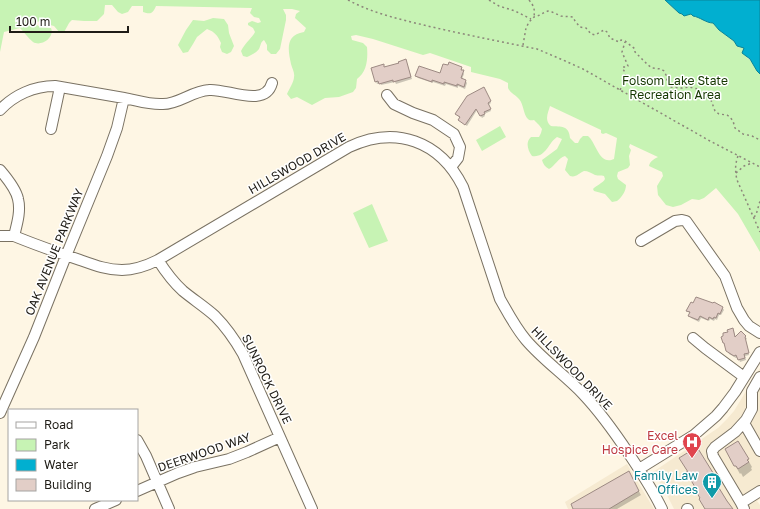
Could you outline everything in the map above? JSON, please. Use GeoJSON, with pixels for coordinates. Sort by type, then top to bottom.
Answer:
{"type":"FeatureCollection","features":[{"type":"Feature","properties":{"kind":"street"},"geometry":{"type":"LineString","coordinates":[[0,110],[5,104],[22,93],[45,86],[60,87],[147,103],[163,104],[174,102],[202,91],[214,89],[254,97],[265,93],[272,84]]}},
{"type":"Feature","properties":{"kind":"street"},"geometry":{"type":"LineString","coordinates":[[51,129],[60,87]]}},
{"type":"Feature","properties":{"kind":"street"},"geometry":{"type":"LineString","coordinates":[[387,95],[394,104],[434,120],[454,134],[460,147],[458,158],[451,167]]}},
{"type":"Feature","properties":{"kind":"street","name":"OAK AVENUE PARKWAY"},"geometry":{"type":"LineString","coordinates":[[0,413],[34,337],[107,156],[117,128],[124,98]]}},
{"type":"Feature","properties":{"kind":"street","name":"HILLSWOOD DRIVE"},"geometry":{"type":"LineString","coordinates":[[0,236],[14,236],[100,267],[114,270],[137,268],[151,264],[359,142],[381,137],[393,137],[409,140],[425,146],[443,159],[458,177],[500,299],[513,323],[537,352],[583,394],[600,413],[639,469],[662,509]]}},
{"type":"Feature","properties":{"kind":"street"},"geometry":{"type":"LineString","coordinates":[[0,170],[18,198],[18,221],[14,236]]}},
{"type":"Feature","properties":{"kind":"street"},"geometry":{"type":"LineString","coordinates":[[641,241],[675,221],[686,221],[725,276],[737,308],[744,320],[749,326],[760,333]]}},
{"type":"Feature","properties":{"kind":"street","name":"SUNROCK DRIVE"},"geometry":{"type":"LineString","coordinates":[[158,260],[173,281],[216,317],[235,341],[243,354],[312,509]]}},
{"type":"Feature","properties":{"kind":"street"},"geometry":{"type":"LineString","coordinates":[[693,338],[744,377]]}},
{"type":"Feature","properties":{"kind":"street"},"geometry":{"type":"LineString","coordinates":[[639,469],[694,435],[708,423],[723,408],[760,352]]}},
{"type":"Feature","properties":{"kind":"street"},"geometry":{"type":"LineString","coordinates":[[760,377],[752,391],[752,409],[744,423],[712,450],[713,456],[743,506],[760,492]]}},
{"type":"Feature","properties":{"kind":"street"},"geometry":{"type":"LineString","coordinates":[[744,423],[760,451]]}},
{"type":"Feature","properties":{"kind":"street","name":"DEERWOOD WAY"},"geometry":{"type":"LineString","coordinates":[[138,491],[195,467],[229,459],[280,437]]}},
{"type":"Feature","properties":{"kind":"street"},"geometry":{"type":"LineString","coordinates":[[138,442],[146,456],[169,509]]}},
{"type":"Feature","properties":{"kind":"street"},"geometry":{"type":"LineString","coordinates":[[95,509],[114,501]]}},
{"type":"Feature","properties":{"kind":"path"},"geometry":{"type":"LineString","coordinates":[[348,0],[369,10],[395,19],[537,49],[563,60],[620,90],[760,167]]}},
{"type":"Feature","properties":{"kind":"path"},"geometry":{"type":"LineString","coordinates":[[489,0],[499,6],[515,11],[531,19]]}},
{"type":"Feature","properties":{"kind":"path"},"geometry":{"type":"LineString","coordinates":[[529,0],[534,6],[534,16]]}},
{"type":"Feature","properties":{"kind":"path"},"geometry":{"type":"LineString","coordinates":[[523,46],[526,28],[534,16],[548,11],[561,16],[572,17],[580,27],[586,28],[591,34],[595,35],[604,30],[610,38],[619,42],[621,40],[625,41],[635,48],[635,52],[648,65],[652,68],[661,69],[664,71],[670,87],[689,87],[698,89],[701,94],[711,100],[715,111],[719,114],[727,115],[733,120],[735,128],[743,134],[760,140]]}},
{"type":"Feature","properties":{"kind":"path"},"geometry":{"type":"LineString","coordinates":[[620,90],[625,80],[623,67],[628,66],[622,52],[625,41]]}},
{"type":"Feature","properties":{"kind":"path"},"geometry":{"type":"LineString","coordinates":[[738,156],[736,165],[737,180],[760,232]]}},
{"type":"Feature","properties":{"kind":"path"},"geometry":{"type":"LineString","coordinates":[[736,173],[744,166],[752,163]]}},
{"type":"Feature","properties":{"kind":"path"},"geometry":{"type":"LineString","coordinates":[[754,218],[760,201]]}},
{"type":"Feature","properties":{"kind":"shaded area"},"geometry":{"type":"Polygon","coordinates":[[[760,368],[760,499],[757,501],[760,505],[760,509],[674,509],[653,472],[718,428],[734,411],[760,368]]]}},
{"type":"Feature","properties":{"kind":"shaded area"},"geometry":{"type":"Polygon","coordinates":[[[627,464],[654,509],[568,509],[565,502],[627,464]]]}},
{"type":"Feature","properties":{"kind":"green space","name":"Folsom Lake State Recreation Area"},"geometry":{"type":"Polygon","coordinates":[[[0,0],[665,0],[679,13],[691,14],[713,23],[719,30],[734,41],[737,46],[744,48],[747,58],[751,61],[760,74],[760,252],[738,214],[716,188],[704,198],[699,200],[692,199],[681,205],[673,207],[666,205],[658,195],[657,186],[663,176],[662,172],[649,166],[651,161],[658,157],[630,144],[630,165],[628,168],[618,172],[617,176],[618,179],[626,185],[621,198],[617,201],[612,202],[605,194],[594,191],[593,189],[605,179],[604,176],[595,175],[584,171],[576,176],[570,176],[565,170],[568,159],[565,156],[560,158],[549,169],[544,165],[542,160],[557,149],[562,139],[557,137],[541,155],[532,156],[528,149],[528,141],[531,137],[539,137],[542,129],[534,120],[528,119],[521,102],[508,88],[508,83],[500,79],[471,72],[471,67],[430,53],[423,55],[373,39],[356,35],[351,36],[352,40],[363,43],[367,47],[367,61],[365,69],[357,79],[356,88],[353,92],[339,97],[325,98],[312,105],[297,97],[291,99],[287,94],[293,81],[294,72],[289,54],[289,44],[294,36],[304,32],[306,28],[295,18],[296,14],[300,11],[283,9],[286,15],[286,20],[280,49],[276,54],[271,54],[267,50],[267,45],[264,40],[256,52],[247,57],[243,56],[241,51],[255,32],[253,28],[248,25],[248,23],[252,21],[258,23],[261,22],[259,18],[254,17],[250,13],[252,8],[156,6],[153,12],[148,13],[143,12],[143,6],[132,6],[128,12],[122,14],[112,5],[105,5],[104,14],[97,21],[72,20],[64,32],[60,33],[54,26],[50,25],[49,18],[34,23],[40,27],[51,28],[52,32],[49,38],[40,43],[33,42],[29,39],[20,28],[4,32],[0,52],[0,0]],[[550,106],[547,119],[551,126],[566,129],[570,138],[575,143],[578,143],[583,136],[588,136],[601,156],[609,160],[614,159],[617,138],[606,133],[601,133],[601,130],[550,106]]]}},
{"type":"Feature","properties":{"kind":"green space"},"geometry":{"type":"Polygon","coordinates":[[[213,18],[224,19],[228,25],[229,33],[234,46],[231,52],[227,54],[222,52],[220,47],[221,43],[218,38],[214,33],[207,29],[197,37],[188,52],[183,53],[178,45],[193,20],[204,21],[213,18]]]}},
{"type":"Feature","properties":{"kind":"green space"},"geometry":{"type":"Polygon","coordinates":[[[500,126],[506,137],[482,151],[476,140],[500,126]]]}},
{"type":"Feature","properties":{"kind":"green space"},"geometry":{"type":"Polygon","coordinates":[[[372,204],[388,241],[369,248],[353,213],[372,204]]]}},
{"type":"Feature","properties":{"kind":"water"},"geometry":{"type":"Polygon","coordinates":[[[665,0],[760,0],[760,74],[750,59],[742,53],[744,48],[737,46],[734,41],[719,30],[713,23],[691,14],[684,16],[665,0]]]}},
{"type":"Feature","properties":{"kind":"building"},"geometry":{"type":"Polygon","coordinates":[[[406,59],[411,77],[379,84],[378,81],[375,82],[371,68],[384,64],[384,67],[399,63],[398,62],[406,59]]]}},
{"type":"Feature","properties":{"kind":"building"},"geometry":{"type":"Polygon","coordinates":[[[449,62],[462,67],[461,70],[464,70],[461,78],[466,80],[464,87],[457,84],[457,86],[444,82],[444,84],[432,80],[432,82],[415,76],[419,66],[440,73],[443,64],[448,65],[449,62]]]}},
{"type":"Feature","properties":{"kind":"building"},"geometry":{"type":"Polygon","coordinates":[[[484,87],[491,101],[488,103],[491,109],[484,112],[485,114],[480,116],[476,109],[465,125],[458,120],[460,117],[455,114],[467,96],[484,87]]]}},
{"type":"Feature","properties":{"kind":"building"},"geometry":{"type":"Polygon","coordinates":[[[696,297],[713,303],[714,302],[723,307],[720,314],[718,313],[716,318],[714,317],[713,319],[709,317],[708,320],[700,316],[698,320],[688,316],[690,312],[686,311],[696,297]]]}},
{"type":"Feature","properties":{"kind":"building"},"geometry":{"type":"Polygon","coordinates":[[[733,328],[735,337],[741,331],[746,336],[749,353],[744,354],[745,358],[738,360],[736,355],[734,356],[726,351],[721,337],[723,336],[723,333],[728,332],[727,330],[733,328]]]}},
{"type":"Feature","properties":{"kind":"building"},"geometry":{"type":"Polygon","coordinates":[[[738,441],[749,459],[747,460],[749,462],[738,469],[734,466],[725,449],[738,441]]]}},
{"type":"Feature","properties":{"kind":"building"},"geometry":{"type":"Polygon","coordinates":[[[697,447],[715,476],[714,477],[720,487],[719,488],[733,509],[705,509],[699,499],[700,498],[694,488],[695,487],[686,472],[688,472],[679,458],[697,447]]]}},
{"type":"Feature","properties":{"kind":"building"},"geometry":{"type":"Polygon","coordinates":[[[629,471],[639,491],[609,509],[573,509],[571,504],[629,471]]]}},
{"type":"Feature","properties":{"kind":"place","name":"Excel Hospice Care"},"geometry":{"type":"Point","coordinates":[692,459]}},
{"type":"Feature","properties":{"kind":"place","name":"Family Law Offices"},"geometry":{"type":"Point","coordinates":[712,499]}}]}
